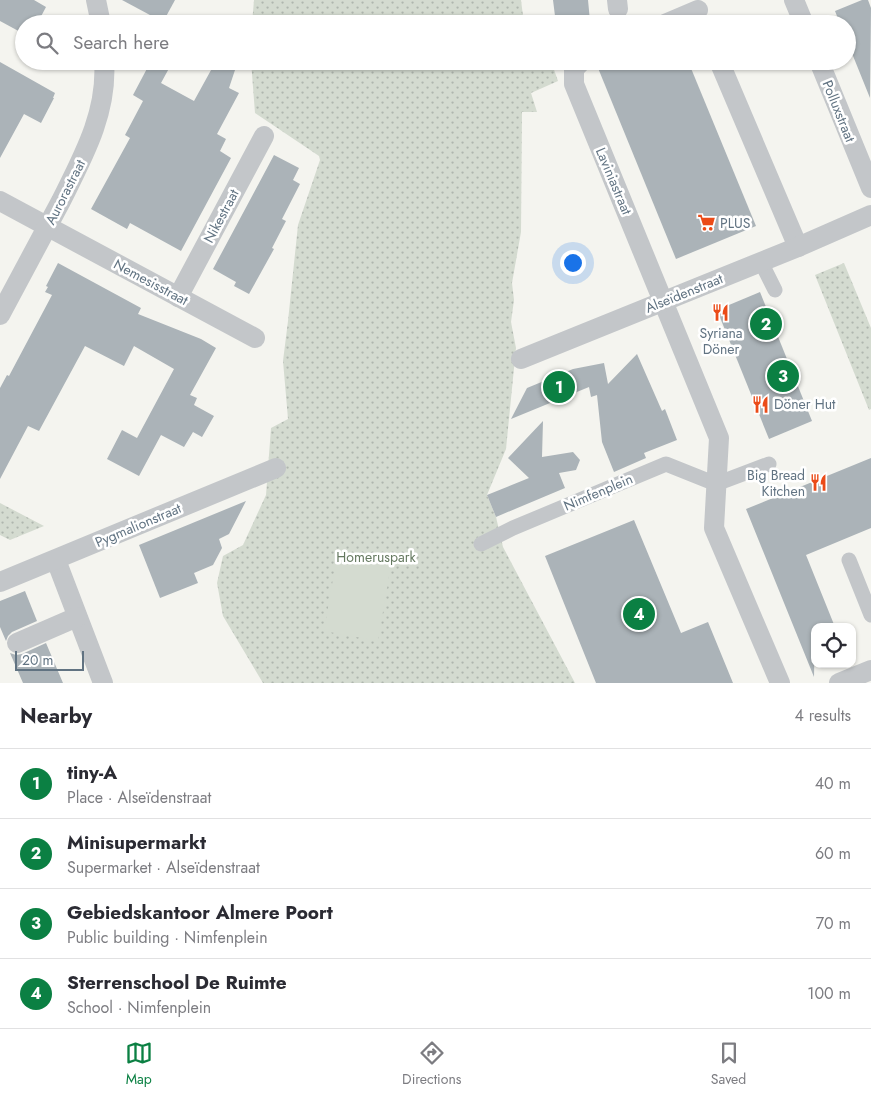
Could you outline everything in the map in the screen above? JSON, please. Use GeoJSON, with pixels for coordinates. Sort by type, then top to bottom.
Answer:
{"type":"FeatureCollection","features":[{"type":"Feature","properties":{"kind":"street"},"geometry":{"type":"LineString","coordinates":[[96,0],[99,15]]}},
{"type":"Feature","properties":{"kind":"street"},"geometry":{"type":"LineString","coordinates":[[794,0],[800,15]]}},
{"type":"Feature","properties":{"kind":"street","name":"Aurorastraat"},"geometry":{"type":"LineString","coordinates":[[0,315],[89,144],[99,112],[105,70]]}},
{"type":"Feature","properties":{"kind":"street","name":"Laviniastraat"},"geometry":{"type":"LineString","coordinates":[[574,70],[574,84],[664,301]]}},
{"type":"Feature","properties":{"kind":"street"},"geometry":{"type":"LineString","coordinates":[[723,70],[798,247]]}},
{"type":"Feature","properties":{"kind":"street","name":"Polluxstraat"},"geometry":{"type":"LineString","coordinates":[[823,70],[871,188]]}},
{"type":"Feature","properties":{"kind":"street","name":"Nikestraat"},"geometry":{"type":"LineString","coordinates":[[178,297],[264,136]]}},
{"type":"Feature","properties":{"kind":"street","name":"Nemesisstraat"},"geometry":{"type":"LineString","coordinates":[[0,200],[255,338]]}},
{"type":"Feature","properties":{"kind":"street","name":"Alseïdenstraat"},"geometry":{"type":"LineString","coordinates":[[521,359],[798,247],[871,215]]}},
{"type":"Feature","properties":{"kind":"street"},"geometry":{"type":"LineString","coordinates":[[761,262],[775,290]]}},
{"type":"Feature","properties":{"kind":"street"},"geometry":{"type":"LineString","coordinates":[[664,301],[719,438],[714,528],[780,683]]}},
{"type":"Feature","properties":{"kind":"street","name":"Nimfenplein"},"geometry":{"type":"LineString","coordinates":[[481,544],[513,528],[666,464],[716,484]]}},
{"type":"Feature","properties":{"kind":"street"},"geometry":{"type":"LineString","coordinates":[[716,484],[769,464]]}},
{"type":"Feature","properties":{"kind":"street","name":"Pygmalionstraat"},"geometry":{"type":"LineString","coordinates":[[0,582],[276,468]]}},
{"type":"Feature","properties":{"kind":"street"},"geometry":{"type":"LineString","coordinates":[[56,560],[103,683]]}},
{"type":"Feature","properties":{"kind":"street"},"geometry":{"type":"LineString","coordinates":[[849,560],[871,615]]}},
{"type":"Feature","properties":{"kind":"street"},"geometry":{"type":"LineString","coordinates":[[16,643],[77,616]]}},
{"type":"Feature","properties":{"kind":"street"},"geometry":{"type":"LineString","coordinates":[[846,682],[871,670]]}},
{"type":"Feature","properties":{"kind":"green space"},"geometry":{"type":"Polygon","coordinates":[[[254,0],[521,0],[523,15],[253,15],[254,0]]]}},
{"type":"Feature","properties":{"kind":"green space","name":"Homeruspark"},"geometry":{"type":"Polygon","coordinates":[[[252,70],[554,70],[558,81],[531,93],[537,112],[522,112],[521,232],[512,283],[514,300],[511,322],[516,348],[506,449],[487,495],[496,517],[503,547],[575,683],[263,683],[223,616],[217,583],[223,556],[243,545],[266,495],[271,428],[288,419],[283,361],[298,225],[320,160],[319,156],[255,113],[252,70]]]}},
{"type":"Feature","properties":{"kind":"green space"},"geometry":{"type":"Polygon","coordinates":[[[844,263],[871,328],[871,409],[869,410],[815,275],[844,263]]]}},
{"type":"Feature","properties":{"kind":"green space"},"geometry":{"type":"Polygon","coordinates":[[[0,503],[44,526],[10,540],[0,535],[0,503]]]}},
{"type":"Feature","properties":{"kind":"green space"},"geometry":{"type":"Polygon","coordinates":[[[338,550],[392,559],[378,641],[324,631],[338,550]]]}},
{"type":"Feature","properties":{"kind":"building"},"geometry":{"type":"Polygon","coordinates":[[[0,0],[34,0],[46,7],[42,15],[15,15],[15,29],[0,21],[0,0]]]}},
{"type":"Feature","properties":{"kind":"building"},"geometry":{"type":"Polygon","coordinates":[[[122,0],[175,0],[167,15],[150,15],[122,0]]]}},
{"type":"Feature","properties":{"kind":"building"},"geometry":{"type":"Polygon","coordinates":[[[553,0],[588,0],[589,15],[555,15],[553,0]]]}},
{"type":"Feature","properties":{"kind":"building"},"geometry":{"type":"Polygon","coordinates":[[[862,0],[868,0],[871,8],[870,98],[856,63],[856,15],[837,15],[835,11],[862,0]]]}},
{"type":"Feature","properties":{"kind":"building"},"geometry":{"type":"Polygon","coordinates":[[[0,62],[55,93],[41,123],[24,114],[0,158],[0,62]]]}},
{"type":"Feature","properties":{"kind":"building"},"geometry":{"type":"Polygon","coordinates":[[[146,70],[168,70],[161,83],[194,101],[211,70],[235,70],[229,88],[239,93],[217,134],[226,139],[220,151],[231,158],[181,251],[130,223],[127,229],[91,209],[130,138],[125,135],[143,101],[133,95],[146,70]]]}},
{"type":"Feature","properties":{"kind":"building"},"geometry":{"type":"Polygon","coordinates":[[[599,70],[692,70],[756,226],[676,259],[599,70]]]}},
{"type":"Feature","properties":{"kind":"building"},"geometry":{"type":"Polygon","coordinates":[[[274,155],[299,168],[293,180],[300,184],[282,219],[286,221],[272,248],[274,249],[249,294],[234,286],[236,282],[213,269],[274,155]]]}},
{"type":"Feature","properties":{"kind":"building"},"geometry":{"type":"Polygon","coordinates":[[[58,263],[141,308],[138,314],[201,339],[216,348],[190,395],[197,398],[194,405],[214,416],[202,437],[193,432],[184,447],[161,435],[139,476],[107,459],[122,430],[137,438],[174,369],[134,346],[124,366],[85,346],[39,431],[28,426],[0,479],[0,388],[7,375],[9,376],[52,295],[45,292],[48,287],[46,286],[58,263]]]}},
{"type":"Feature","properties":{"kind":"building"},"geometry":{"type":"Polygon","coordinates":[[[760,292],[812,421],[769,439],[717,310],[760,292]]]}},
{"type":"Feature","properties":{"kind":"building"},"geometry":{"type":"Polygon","coordinates":[[[637,354],[662,411],[665,409],[677,440],[644,453],[646,458],[614,472],[602,442],[597,395],[591,397],[589,387],[511,419],[527,388],[573,369],[604,363],[608,384],[637,354]]]}},
{"type":"Feature","properties":{"kind":"building"},"geometry":{"type":"Polygon","coordinates":[[[543,421],[542,457],[573,452],[580,460],[576,470],[559,473],[565,488],[496,517],[487,495],[529,478],[508,458],[543,421]]]}},
{"type":"Feature","properties":{"kind":"building"},"geometry":{"type":"Polygon","coordinates":[[[871,458],[871,528],[806,555],[833,623],[811,623],[811,668],[814,668],[814,677],[746,509],[871,458]]]}},
{"type":"Feature","properties":{"kind":"building"},"geometry":{"type":"Polygon","coordinates":[[[246,501],[229,534],[219,539],[222,548],[213,565],[194,573],[198,583],[160,598],[139,545],[246,501]]]}},
{"type":"Feature","properties":{"kind":"building"},"geometry":{"type":"Polygon","coordinates":[[[634,520],[681,633],[708,622],[733,683],[596,683],[545,556],[634,520]]]}},
{"type":"Feature","properties":{"kind":"building"},"geometry":{"type":"Polygon","coordinates":[[[25,591],[37,621],[12,632],[6,641],[0,627],[0,601],[25,591]]]}},
{"type":"Feature","properties":{"kind":"building"},"geometry":{"type":"Polygon","coordinates":[[[46,643],[63,683],[23,683],[10,653],[22,654],[46,643]]]}},
{"type":"Feature","properties":{"kind":"place","name":"PLUS"},"geometry":{"type":"Point","coordinates":[706,223]}},
{"type":"Feature","properties":{"kind":"place","name":"Syriana Döner"},"geometry":{"type":"Point","coordinates":[721,313]}},
{"type":"Feature","properties":{"kind":"place","name":"Minisupermarkt"},"geometry":{"type":"Point","coordinates":[766,324]}},
{"type":"Feature","properties":{"kind":"place","name":"Gebiedskantoor Almere Poort"},"geometry":{"type":"Point","coordinates":[783,376]}},
{"type":"Feature","properties":{"kind":"place","name":"tiny-A"},"geometry":{"type":"Point","coordinates":[559,387]}},
{"type":"Feature","properties":{"kind":"place","name":"Döner Hut"},"geometry":{"type":"Point","coordinates":[760,404]}},
{"type":"Feature","properties":{"kind":"place","name":"Big Bread Kitchen"},"geometry":{"type":"Point","coordinates":[819,483]}},
{"type":"Feature","properties":{"kind":"place","name":"Sterrenschool De Ruimte"},"geometry":{"type":"Point","coordinates":[639,614]}}]}
